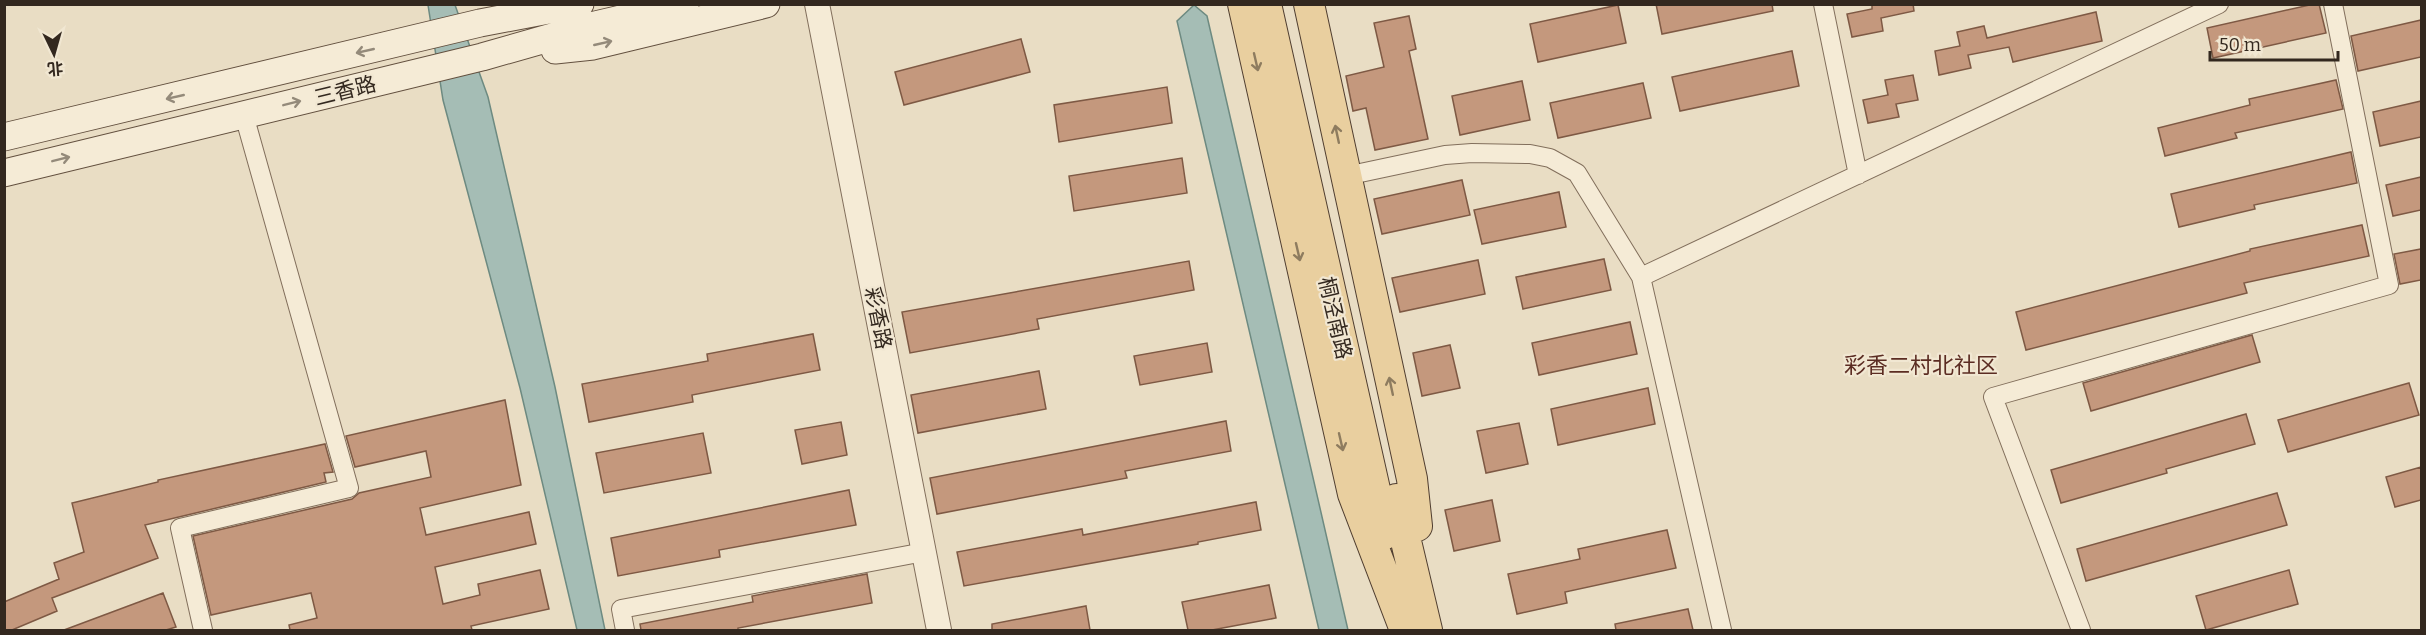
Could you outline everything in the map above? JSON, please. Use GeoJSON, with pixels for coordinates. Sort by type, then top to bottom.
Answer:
{"type":"FeatureCollection","features":[{"type":"Feature","properties":{"kind":"main road"},"geometry":{"type":"LineString","coordinates":[[478,24],[532,4]]}},
{"type":"Feature","properties":{"kind":"main road","name":"三香路"},"geometry":{"type":"LineString","coordinates":[[4,137],[478,24],[685,4]]}},
{"type":"Feature","properties":{"kind":"main road"},"geometry":{"type":"LineString","coordinates":[[481,57],[593,46],[766,4]]}},
{"type":"Feature","properties":{"kind":"main road"},"geometry":{"type":"LineString","coordinates":[[1243,4],[1353,494],[1406,630]]}},
{"type":"Feature","properties":{"kind":"main road","name":"桐泾南路"},"geometry":{"type":"LineString","coordinates":[[1266,4],[1406,630]]}},
{"type":"Feature","properties":{"kind":"main road","name":"桐泾南路"},"geometry":{"type":"LineString","coordinates":[[1286,4],[1428,630]]}},
{"type":"Feature","properties":{"kind":"main road"},"geometry":{"type":"LineString","coordinates":[[1309,4],[1412,479],[1428,630]]}},
{"type":"Feature","properties":{"kind":"main road","name":"三香路"},"geometry":{"type":"LineString","coordinates":[[4,173],[481,57],[585,15]]}},
{"type":"Feature","properties":{"kind":"street","name":"彩香路"},"geometry":{"type":"LineString","coordinates":[[817,4],[939,630]]}},
{"type":"Feature","properties":{"kind":"street"},"geometry":{"type":"LineString","coordinates":[[1822,4],[1858,175]]}},
{"type":"Feature","properties":{"kind":"street"},"geometry":{"type":"LineString","coordinates":[[1641,277],[2219,4]]}},
{"type":"Feature","properties":{"kind":"street"},"geometry":{"type":"LineString","coordinates":[[2081,630],[1993,397],[2389,285],[2333,4]]}},
{"type":"Feature","properties":{"kind":"street"},"geometry":{"type":"LineString","coordinates":[[203,630],[180,528],[349,488],[244,115]]}},
{"type":"Feature","properties":{"kind":"street"},"geometry":{"type":"LineString","coordinates":[[1346,176],[1445,155],[1504,153],[1530,154],[1550,158],[1577,173],[1641,277],[1722,630]]}},
{"type":"Feature","properties":{"kind":"street"},"geometry":{"type":"LineString","coordinates":[[625,630],[621,609],[924,552]]}},
{"type":"Feature","properties":{"kind":"water"},"geometry":{"type":"Polygon","coordinates":[[[428,5],[455,5],[488,97],[555,387],[605,630],[577,630],[520,388],[443,100],[428,5]]]}},
{"type":"Feature","properties":{"kind":"water"},"geometry":{"type":"Polygon","coordinates":[[[1194,5],[1207,16],[1348,630],[1319,630],[1177,21],[1194,5]]]}},
{"type":"Feature","properties":{"kind":"building"},"geometry":{"type":"Polygon","coordinates":[[[1656,4],[1772,4],[1773,11],[1662,34],[1656,4]]]}},
{"type":"Feature","properties":{"kind":"building"},"geometry":{"type":"Polygon","coordinates":[[[1872,4],[1913,4],[1914,11],[1881,18],[1883,31],[1852,37],[1847,14],[1872,9],[1872,4]]]}},
{"type":"Feature","properties":{"kind":"building"},"geometry":{"type":"Polygon","coordinates":[[[2319,4],[2326,33],[2213,58],[2207,28],[2319,4]]]}},
{"type":"Feature","properties":{"kind":"building"},"geometry":{"type":"Polygon","coordinates":[[[1618,5],[1626,43],[1538,62],[1530,24],[1618,5]]]}},
{"type":"Feature","properties":{"kind":"building"},"geometry":{"type":"Polygon","coordinates":[[[2096,12],[2102,41],[2013,62],[2009,47],[1968,55],[1971,68],[1939,75],[1935,51],[1960,46],[1957,32],[1984,26],[1987,38],[2096,12]]]}},
{"type":"Feature","properties":{"kind":"building"},"geometry":{"type":"Polygon","coordinates":[[[1409,16],[1416,49],[1409,51],[1428,139],[1375,150],[1366,108],[1353,111],[1346,76],[1384,67],[1374,23],[1409,16]]]}},
{"type":"Feature","properties":{"kind":"building"},"geometry":{"type":"Polygon","coordinates":[[[2421,20],[2421,57],[2358,71],[2351,36],[2421,20]]]}},
{"type":"Feature","properties":{"kind":"building"},"geometry":{"type":"Polygon","coordinates":[[[1021,39],[1030,72],[904,105],[895,72],[1021,39]]]}},
{"type":"Feature","properties":{"kind":"building"},"geometry":{"type":"Polygon","coordinates":[[[1792,51],[1799,86],[1680,111],[1672,77],[1792,51]]]}},
{"type":"Feature","properties":{"kind":"building"},"geometry":{"type":"Polygon","coordinates":[[[1913,75],[1918,100],[1896,104],[1899,117],[1868,123],[1863,100],[1888,95],[1885,80],[1913,75]]]}},
{"type":"Feature","properties":{"kind":"building"},"geometry":{"type":"Polygon","coordinates":[[[2336,80],[2343,109],[2235,133],[2237,138],[2165,156],[2158,128],[2250,105],[2249,99],[2336,80]]]}},
{"type":"Feature","properties":{"kind":"building"},"geometry":{"type":"Polygon","coordinates":[[[1522,81],[1530,120],[1460,135],[1452,96],[1522,81]]]}},
{"type":"Feature","properties":{"kind":"building"},"geometry":{"type":"Polygon","coordinates":[[[1643,83],[1651,118],[1558,138],[1550,103],[1643,83]]]}},
{"type":"Feature","properties":{"kind":"building"},"geometry":{"type":"Polygon","coordinates":[[[1167,87],[1172,123],[1059,142],[1054,105],[1167,87]]]}},
{"type":"Feature","properties":{"kind":"building"},"geometry":{"type":"Polygon","coordinates":[[[2421,101],[2421,137],[2380,146],[2373,112],[2421,101]]]}},
{"type":"Feature","properties":{"kind":"building"},"geometry":{"type":"Polygon","coordinates":[[[2351,152],[2357,183],[2254,205],[2255,209],[2179,227],[2171,194],[2351,152]]]}},
{"type":"Feature","properties":{"kind":"building"},"geometry":{"type":"Polygon","coordinates":[[[1182,158],[1187,193],[1074,211],[1069,176],[1182,158]]]}},
{"type":"Feature","properties":{"kind":"building"},"geometry":{"type":"Polygon","coordinates":[[[2421,177],[2421,210],[2393,216],[2386,185],[2421,177]]]}},
{"type":"Feature","properties":{"kind":"building"},"geometry":{"type":"Polygon","coordinates":[[[1462,180],[1470,215],[1382,234],[1374,199],[1462,180]]]}},
{"type":"Feature","properties":{"kind":"building"},"geometry":{"type":"Polygon","coordinates":[[[1559,192],[1566,227],[1482,244],[1474,210],[1559,192]]]}},
{"type":"Feature","properties":{"kind":"building"},"geometry":{"type":"Polygon","coordinates":[[[2362,225],[2369,256],[2244,283],[2247,293],[2026,350],[2016,312],[2250,251],[2250,249],[2362,225]]]}},
{"type":"Feature","properties":{"kind":"building"},"geometry":{"type":"Polygon","coordinates":[[[2421,249],[2421,280],[2400,284],[2394,254],[2421,249]]]}},
{"type":"Feature","properties":{"kind":"building"},"geometry":{"type":"Polygon","coordinates":[[[1604,259],[1611,290],[1523,309],[1516,277],[1604,259]]]}},
{"type":"Feature","properties":{"kind":"building"},"geometry":{"type":"Polygon","coordinates":[[[1478,260],[1485,294],[1400,312],[1392,278],[1478,260]]]}},
{"type":"Feature","properties":{"kind":"building"},"geometry":{"type":"Polygon","coordinates":[[[1189,261],[1194,290],[1037,319],[1039,329],[910,353],[902,312],[1189,261]]]}},
{"type":"Feature","properties":{"kind":"building"},"geometry":{"type":"Polygon","coordinates":[[[1630,322],[1637,354],[1539,375],[1532,343],[1630,322]]]}},
{"type":"Feature","properties":{"kind":"building"},"geometry":{"type":"Polygon","coordinates":[[[813,334],[820,370],[692,395],[693,402],[589,422],[582,384],[708,361],[707,354],[813,334]]]}},
{"type":"Feature","properties":{"kind":"building"},"geometry":{"type":"Polygon","coordinates":[[[2252,335],[2260,362],[2091,411],[2083,383],[2252,335]]]}},
{"type":"Feature","properties":{"kind":"building"},"geometry":{"type":"Polygon","coordinates":[[[1207,343],[1212,372],[1140,385],[1134,356],[1207,343]]]}},
{"type":"Feature","properties":{"kind":"building"},"geometry":{"type":"Polygon","coordinates":[[[1450,345],[1460,388],[1422,396],[1413,353],[1450,345]]]}},
{"type":"Feature","properties":{"kind":"building"},"geometry":{"type":"Polygon","coordinates":[[[1039,371],[1046,409],[918,433],[911,395],[1039,371]]]}},
{"type":"Feature","properties":{"kind":"building"},"geometry":{"type":"Polygon","coordinates":[[[2409,383],[2419,415],[2288,452],[2278,420],[2409,383]]]}},
{"type":"Feature","properties":{"kind":"building"},"geometry":{"type":"Polygon","coordinates":[[[1648,388],[1655,424],[1558,445],[1551,409],[1648,388]]]}},
{"type":"Feature","properties":{"kind":"building"},"geometry":{"type":"Polygon","coordinates":[[[505,400],[521,485],[420,508],[426,535],[529,512],[536,544],[435,567],[443,604],[480,595],[478,584],[540,570],[549,609],[471,626],[472,630],[290,630],[289,625],[317,618],[311,593],[211,615],[193,536],[352,499],[359,493],[431,477],[426,451],[355,467],[346,436],[505,400]]]}},
{"type":"Feature","properties":{"kind":"building"},"geometry":{"type":"Polygon","coordinates":[[[2246,414],[2255,444],[2166,469],[2167,473],[2061,503],[2051,470],[2246,414]]]}},
{"type":"Feature","properties":{"kind":"building"},"geometry":{"type":"Polygon","coordinates":[[[1226,421],[1231,451],[1125,471],[1127,478],[937,514],[930,478],[1226,421]]]}},
{"type":"Feature","properties":{"kind":"building"},"geometry":{"type":"Polygon","coordinates":[[[841,422],[847,455],[802,464],[795,430],[841,422]]]}},
{"type":"Feature","properties":{"kind":"building"},"geometry":{"type":"Polygon","coordinates":[[[1519,423],[1528,464],[1486,473],[1477,431],[1519,423]]]}},
{"type":"Feature","properties":{"kind":"building"},"geometry":{"type":"Polygon","coordinates":[[[703,433],[711,473],[604,493],[596,453],[703,433]]]}},
{"type":"Feature","properties":{"kind":"building"},"geometry":{"type":"Polygon","coordinates":[[[325,444],[333,472],[324,473],[326,482],[145,525],[158,558],[52,598],[57,611],[12,630],[4,630],[4,602],[59,579],[54,563],[84,552],[72,503],[158,482],[158,480],[325,444]]]}},
{"type":"Feature","properties":{"kind":"building"},"geometry":{"type":"Polygon","coordinates":[[[2421,467],[2421,500],[2395,507],[2386,477],[2421,467]]]}},
{"type":"Feature","properties":{"kind":"building"},"geometry":{"type":"Polygon","coordinates":[[[849,490],[856,525],[719,550],[720,557],[618,576],[611,538],[849,490]]]}},
{"type":"Feature","properties":{"kind":"building"},"geometry":{"type":"Polygon","coordinates":[[[2277,493],[2287,525],[2086,581],[2077,549],[2277,493]]]}},
{"type":"Feature","properties":{"kind":"building"},"geometry":{"type":"Polygon","coordinates":[[[1492,500],[1500,541],[1454,551],[1445,510],[1492,500]]]}},
{"type":"Feature","properties":{"kind":"building"},"geometry":{"type":"Polygon","coordinates":[[[1256,502],[1261,530],[1198,542],[1198,544],[964,586],[957,552],[1082,529],[1083,535],[1256,502]]]}},
{"type":"Feature","properties":{"kind":"building"},"geometry":{"type":"Polygon","coordinates":[[[1667,530],[1676,568],[1565,592],[1567,603],[1517,614],[1508,574],[1580,559],[1578,549],[1667,530]]]}},
{"type":"Feature","properties":{"kind":"building"},"geometry":{"type":"Polygon","coordinates":[[[2289,570],[2298,604],[2206,630],[2196,596],[2289,570]]]}},
{"type":"Feature","properties":{"kind":"building"},"geometry":{"type":"Polygon","coordinates":[[[867,574],[872,603],[738,628],[738,630],[641,630],[640,624],[753,602],[752,596],[867,574]]]}},
{"type":"Feature","properties":{"kind":"building"},"geometry":{"type":"Polygon","coordinates":[[[1269,585],[1276,618],[1212,630],[1188,630],[1182,602],[1269,585]]]}},
{"type":"Feature","properties":{"kind":"building"},"geometry":{"type":"Polygon","coordinates":[[[163,593],[176,627],[166,630],[64,630],[163,593]]]}},
{"type":"Feature","properties":{"kind":"building"},"geometry":{"type":"Polygon","coordinates":[[[1086,606],[1090,630],[992,630],[992,624],[1086,606]]]}},
{"type":"Feature","properties":{"kind":"building"},"geometry":{"type":"Polygon","coordinates":[[[1688,609],[1693,630],[1616,630],[1615,624],[1688,609]]]}},
{"type":"Feature","properties":{"kind":"district","name":"彩香二村北社区"},"geometry":{"type":"Point","coordinates":[1921,365]}}]}
